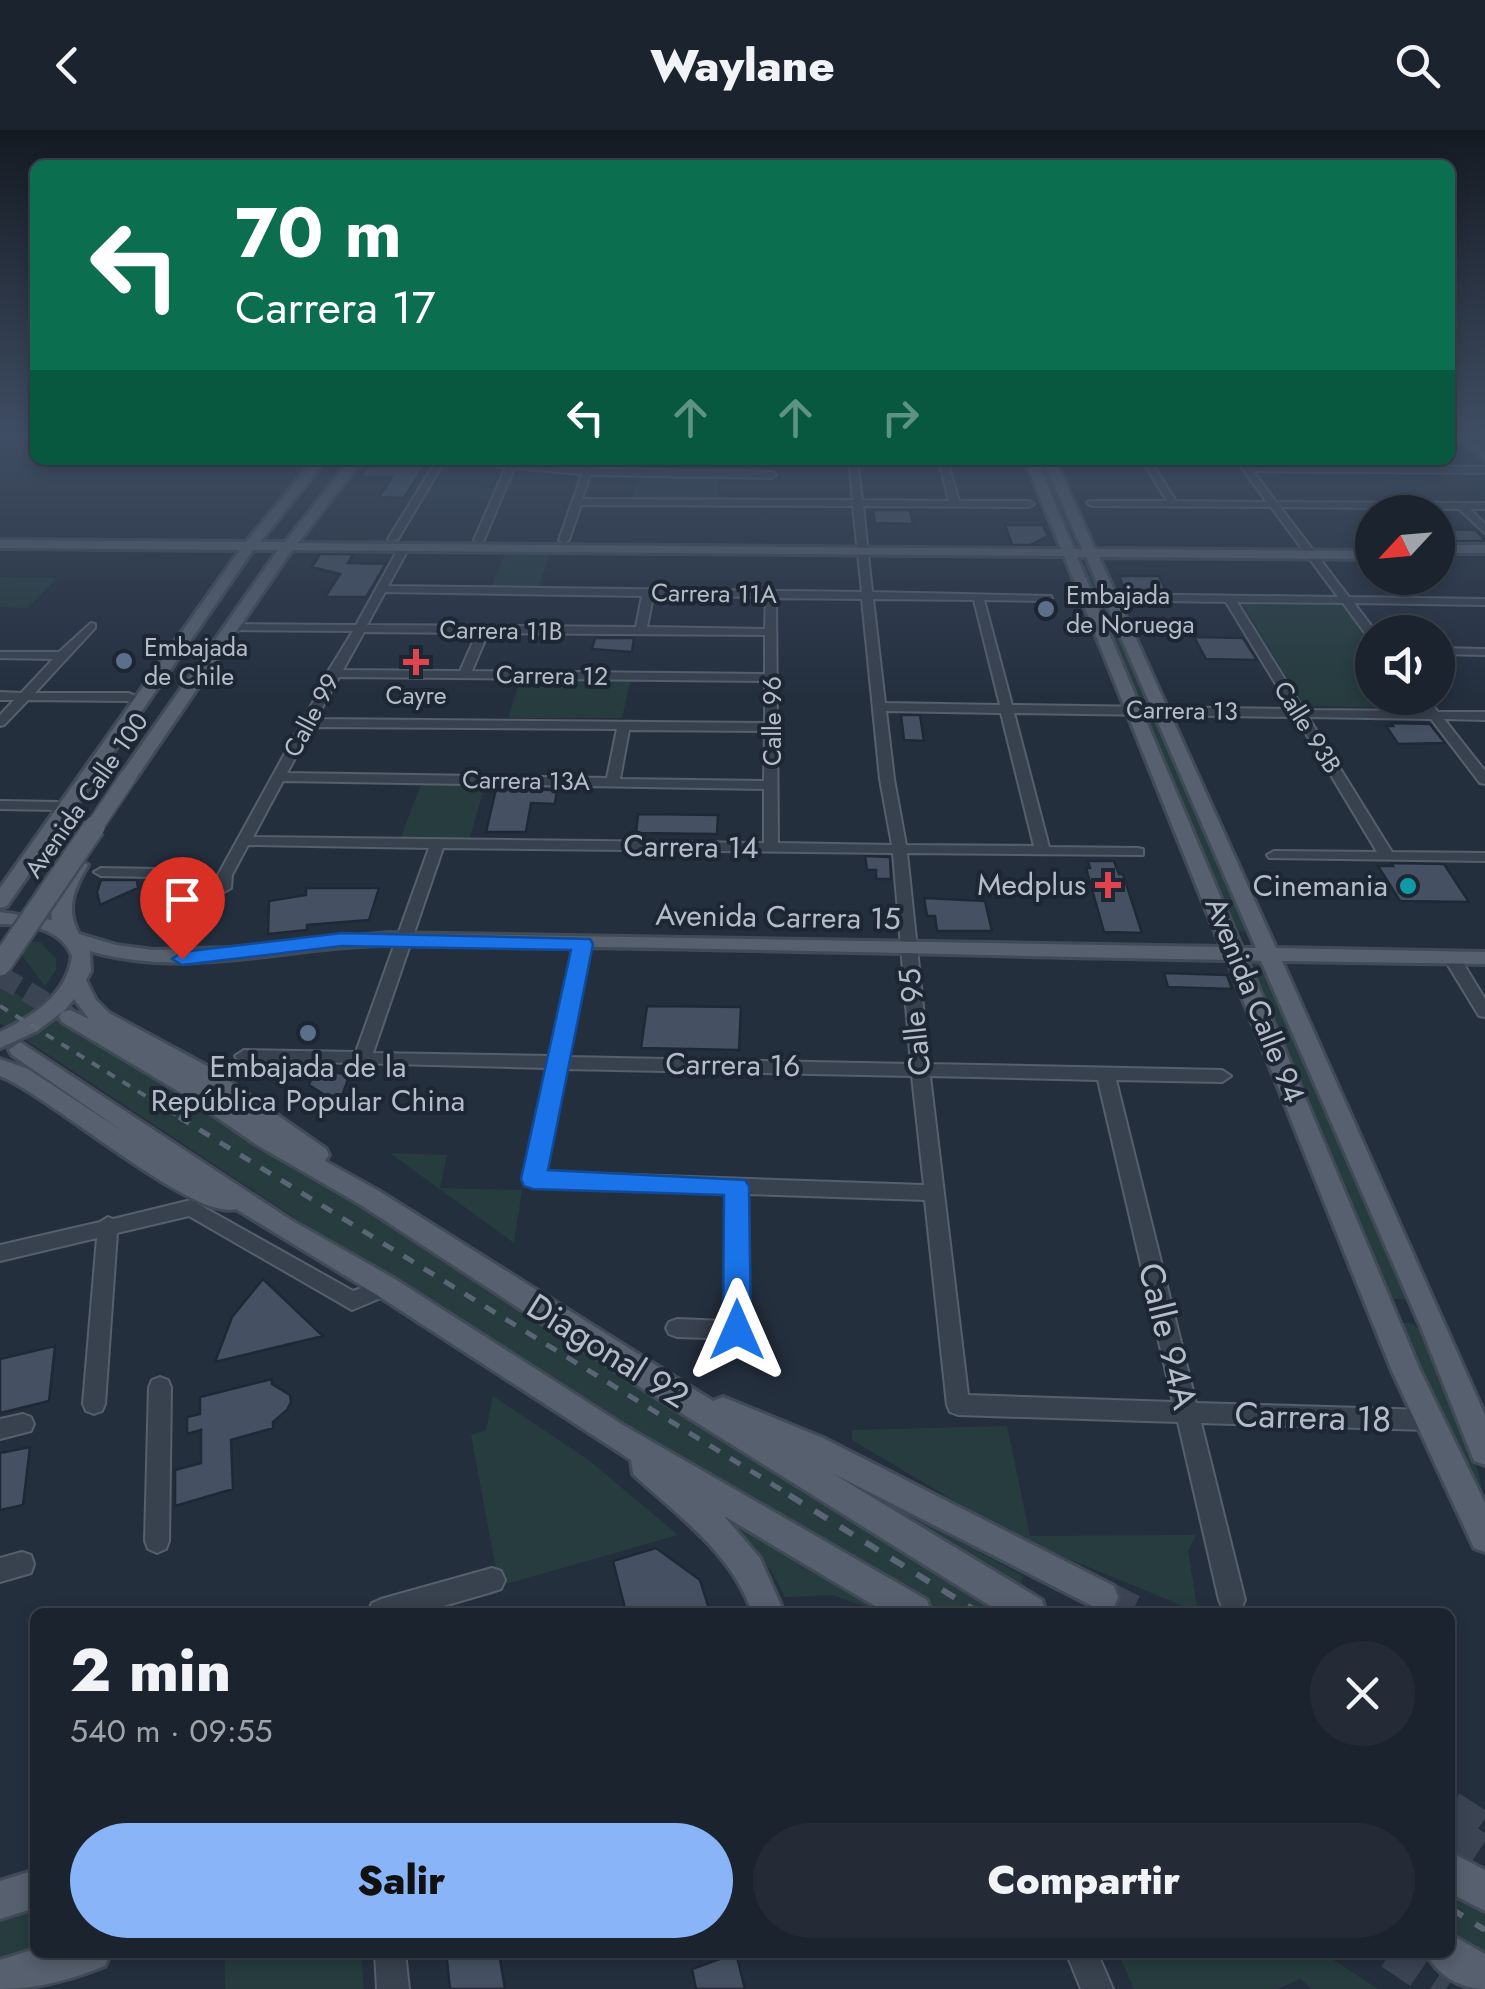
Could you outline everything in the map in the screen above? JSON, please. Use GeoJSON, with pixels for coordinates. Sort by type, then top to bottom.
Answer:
{"type":"FeatureCollection","features":[{"type":"Feature","properties":{"kind":"main road","name":"Avenida Calle 100"},"geometry":{"type":"LineString","coordinates":[[0,902],[100,761],[137,699],[270,522]]}},
{"type":"Feature","properties":{"kind":"main road","name":"Avenida Calle 100"},"geometry":{"type":"LineString","coordinates":[[0,965],[230,628],[308,522]]}},
{"type":"Feature","properties":{"kind":"main road","name":"Avenida Calle 94"},"geometry":{"type":"LineString","coordinates":[[1057,522],[1427,1420],[1485,1537]]}},
{"type":"Feature","properties":{"kind":"main road","name":"Avenida Calle 94"},"geometry":{"type":"LineString","coordinates":[[1076,522],[1478,1420],[1485,1451]]}},
{"type":"Feature","properties":{"kind":"main road"},"geometry":{"type":"LineString","coordinates":[[202,542],[266,527]]}},
{"type":"Feature","properties":{"kind":"main road"},"geometry":{"type":"LineString","coordinates":[[399,542],[564,540],[862,546]]}},
{"type":"Feature","properties":{"kind":"main road"},"geometry":{"type":"LineString","coordinates":[[0,541],[202,542],[249,547]]}},
{"type":"Feature","properties":{"kind":"main road"},"geometry":{"type":"LineString","coordinates":[[202,542],[227,548],[292,542],[399,542],[1355,552]]}},
{"type":"Feature","properties":{"kind":"main road"},"geometry":{"type":"LineString","coordinates":[[1455,552],[1485,553]]}},
{"type":"Feature","properties":{"kind":"main road"},"geometry":{"type":"LineString","coordinates":[[10,1045],[76,981],[82,961],[60,917],[64,888],[192,686]]}},
{"type":"Feature","properties":{"kind":"main road"},"geometry":{"type":"LineString","coordinates":[[2,874],[57,806]]}},
{"type":"Feature","properties":{"kind":"main road","name":"Avenida Carrera 15"},"geometry":{"type":"LineString","coordinates":[[0,918],[38,920],[116,954],[157,960],[317,941],[403,940],[1485,958]]}},
{"type":"Feature","properties":{"kind":"main road"},"geometry":{"type":"LineString","coordinates":[[76,981],[87,1003],[102,1018],[202,1073],[272,1120],[370,1198]]}},
{"type":"Feature","properties":{"kind":"main road","name":"Diagonal 92"},"geometry":{"type":"LineString","coordinates":[[70,1017],[189,1087],[265,1139],[370,1198],[656,1382],[1023,1608]]}},
{"type":"Feature","properties":{"kind":"main road","name":"Diagonal 92"},"geometry":{"type":"LineString","coordinates":[[10,1045],[282,1226],[613,1434],[907,1608]]}},
{"type":"Feature","properties":{"kind":"main road"},"geometry":{"type":"LineString","coordinates":[[7,1072],[180,1181],[282,1226]]}},
{"type":"Feature","properties":{"kind":"main road"},"geometry":{"type":"LineString","coordinates":[[180,1181],[191,1208]]}},
{"type":"Feature","properties":{"kind":"main road"},"geometry":{"type":"LineString","coordinates":[[1385,1320],[1402,1310],[1422,1316],[1434,1325]]}},
{"type":"Feature","properties":{"kind":"main road"},"geometry":{"type":"LineString","coordinates":[[656,1382],[812,1448],[1102,1597]]}},
{"type":"Feature","properties":{"kind":"main road"},"geometry":{"type":"LineString","coordinates":[[613,1434],[732,1548],[755,1578],[766,1608]]}},
{"type":"Feature","properties":{"kind":"main road"},"geometry":{"type":"LineString","coordinates":[[1455,1874],[1485,1892]]}},
{"type":"Feature","properties":{"kind":"main road"},"geometry":{"type":"LineString","coordinates":[[0,1900],[30,1891]]}},
{"type":"Feature","properties":{"kind":"main road"},"geometry":{"type":"LineString","coordinates":[[0,1980],[72,1958]]}},
{"type":"Feature","properties":{"kind":"main road"},"geometry":{"type":"LineString","coordinates":[[1455,1958],[1485,1977]]}},
{"type":"Feature","properties":{"kind":"street","name":"Calle 99"},"geometry":{"type":"LineString","coordinates":[[101,872],[157,873],[160,885],[224,888],[224,876],[381,589],[409,522]]}},
{"type":"Feature","properties":{"kind":"street"},"geometry":{"type":"LineString","coordinates":[[478,540],[486,522]]}},
{"type":"Feature","properties":{"kind":"street"},"geometry":{"type":"LineString","coordinates":[[564,540],[571,522]]}},
{"type":"Feature","properties":{"kind":"street","name":"Calle 95"},"geometry":{"type":"LineString","coordinates":[[860,522],[900,850],[907,949],[958,1405]]}},
{"type":"Feature","properties":{"kind":"street"},"geometry":{"type":"LineString","coordinates":[[1288,522],[1357,615]]}},
{"type":"Feature","properties":{"kind":"street","name":"Carrera 11A"},"geometry":{"type":"LineString","coordinates":[[381,589],[1047,598]]}},
{"type":"Feature","properties":{"kind":"street"},"geometry":{"type":"LineString","coordinates":[[642,632],[648,592]]}},
{"type":"Feature","properties":{"kind":"street","name":"Calle 96"},"geometry":{"type":"LineString","coordinates":[[771,848],[772,594]]}},
{"type":"Feature","properties":{"kind":"street"},"geometry":{"type":"LineString","coordinates":[[978,596],[1043,852]]}},
{"type":"Feature","properties":{"kind":"street"},"geometry":{"type":"LineString","coordinates":[[1110,597],[1485,602]]}},
{"type":"Feature","properties":{"kind":"street","name":"Calle 93B"},"geometry":{"type":"LineString","coordinates":[[1230,599],[1387,856]]}},
{"type":"Feature","properties":{"kind":"street"},"geometry":{"type":"LineString","coordinates":[[0,722],[90,626]]}},
{"type":"Feature","properties":{"kind":"street","name":"Carrera 11B"},"geometry":{"type":"LineString","coordinates":[[230,628],[772,632]]}},
{"type":"Feature","properties":{"kind":"street"},"geometry":{"type":"LineString","coordinates":[[465,674],[484,629]]}},
{"type":"Feature","properties":{"kind":"street"},"geometry":{"type":"LineString","coordinates":[[1455,651],[1485,652]]}},
{"type":"Feature","properties":{"kind":"street"},"geometry":{"type":"LineString","coordinates":[[0,655],[62,656]]}},
{"type":"Feature","properties":{"kind":"street","name":"Carrera 12"},"geometry":{"type":"LineString","coordinates":[[333,673],[772,678]]}},
{"type":"Feature","properties":{"kind":"street"},"geometry":{"type":"LineString","coordinates":[[0,696],[137,699]]}},
{"type":"Feature","properties":{"kind":"street","name":"Carrera 13"},"geometry":{"type":"LineString","coordinates":[[880,707],[1485,716]]}},
{"type":"Feature","properties":{"kind":"street"},"geometry":{"type":"LineString","coordinates":[[1435,716],[1485,780]]}},
{"type":"Feature","properties":{"kind":"street"},"geometry":{"type":"LineString","coordinates":[[307,722],[772,726]]}},
{"type":"Feature","properties":{"kind":"street"},"geometry":{"type":"LineString","coordinates":[[613,780],[624,726]]}},
{"type":"Feature","properties":{"kind":"street","name":"Carrera 13A"},"geometry":{"type":"LineString","coordinates":[[279,776],[772,785]]}},
{"type":"Feature","properties":{"kind":"street"},"geometry":{"type":"LineString","coordinates":[[0,805],[57,806]]}},
{"type":"Feature","properties":{"kind":"street","name":"Carrera 14"},"geometry":{"type":"LineString","coordinates":[[244,841],[1138,852]]}},
{"type":"Feature","properties":{"kind":"street"},"geometry":{"type":"LineString","coordinates":[[362,1059],[437,844]]}},
{"type":"Feature","properties":{"kind":"street"},"geometry":{"type":"LineString","coordinates":[[1274,854],[1485,857]]}},
{"type":"Feature","properties":{"kind":"street"},"geometry":{"type":"LineString","coordinates":[[583,944],[533,1179],[934,1193]]}},
{"type":"Feature","properties":{"kind":"street"},"geometry":{"type":"LineString","coordinates":[[1451,957],[1485,1012]]}},
{"type":"Feature","properties":{"kind":"street","name":"Carrera 16"},"geometry":{"type":"LineString","coordinates":[[244,1056],[1222,1076]]}},
{"type":"Feature","properties":{"kind":"street","name":"Calle 94A"},"geometry":{"type":"LineString","coordinates":[[1104,1073],[1232,1600]]}},
{"type":"Feature","properties":{"kind":"street"},"geometry":{"type":"LineString","coordinates":[[677,1328],[737,1330],[736,1186]]}},
{"type":"Feature","properties":{"kind":"street"},"geometry":{"type":"LineString","coordinates":[[0,1253],[191,1208],[352,1301],[386,1288]]}},
{"type":"Feature","properties":{"kind":"street"},"geometry":{"type":"LineString","coordinates":[[0,1242],[81,1225],[108,1225]]}},
{"type":"Feature","properties":{"kind":"street"},"geometry":{"type":"LineString","coordinates":[[94,1404],[108,1225]]}},
{"type":"Feature","properties":{"kind":"street"},"geometry":{"type":"LineString","coordinates":[[156,1540],[160,1387]]}},
{"type":"Feature","properties":{"kind":"street","name":"Carrera 18"},"geometry":{"type":"LineString","coordinates":[[958,1405],[1427,1420]]}},
{"type":"Feature","properties":{"kind":"street"},"geometry":{"type":"LineString","coordinates":[[394,1608],[492,1580]]}},
{"type":"Feature","properties":{"kind":"street"},"geometry":{"type":"LineString","coordinates":[[390,1958],[393,1989]]}},
{"type":"Feature","properties":{"kind":"street"},"geometry":{"type":"LineString","coordinates":[[1083,1958],[1096,1989]]}},
{"type":"Feature","properties":{"kind":"green space"},"geometry":{"type":"Polygon","coordinates":[[[312,541],[853,545],[854,548],[310,544],[312,541]]]}},
{"type":"Feature","properties":{"kind":"green space"},"geometry":{"type":"Polygon","coordinates":[[[505,553],[550,553],[539,586],[492,586],[505,553]]]}},
{"type":"Feature","properties":{"kind":"green space"},"geometry":{"type":"Polygon","coordinates":[[[1080,564],[1093,565],[1151,698],[1136,698],[1080,564]]]}},
{"type":"Feature","properties":{"kind":"green space"},"geometry":{"type":"Polygon","coordinates":[[[0,577],[57,578],[27,608],[0,607],[0,577]]]}},
{"type":"Feature","properties":{"kind":"green space"},"geometry":{"type":"Polygon","coordinates":[[[1241,602],[1343,603],[1355,620],[1355,707],[1304,706],[1241,602]]]}},
{"type":"Feature","properties":{"kind":"green space"},"geometry":{"type":"Polygon","coordinates":[[[521,677],[631,678],[622,718],[508,718],[521,677]]]}},
{"type":"Feature","properties":{"kind":"green space"},"geometry":{"type":"Polygon","coordinates":[[[1146,722],[1162,722],[1254,932],[1234,931],[1146,722]]]}},
{"type":"Feature","properties":{"kind":"green space"},"geometry":{"type":"Polygon","coordinates":[[[421,784],[485,785],[469,841],[400,840],[421,784]]]}},
{"type":"Feature","properties":{"kind":"green space"},"geometry":{"type":"Polygon","coordinates":[[[27,941],[40,942],[56,959],[56,970],[45,986],[18,950],[27,941]]]}},
{"type":"Feature","properties":{"kind":"green space"},"geometry":{"type":"Polygon","coordinates":[[[1243,959],[1264,959],[1412,1299],[1385,1299],[1243,959]]]}},
{"type":"Feature","properties":{"kind":"green space"},"geometry":{"type":"Polygon","coordinates":[[[0,984],[998,1608],[931,1608],[798,1526],[647,1442],[381,1275],[0,1023],[0,984]]]}},
{"type":"Feature","properties":{"kind":"green space"},"geometry":{"type":"Polygon","coordinates":[[[390,1153],[447,1155],[440,1188],[522,1190],[514,1243],[390,1153]]]}},
{"type":"Feature","properties":{"kind":"green space"},"geometry":{"type":"Polygon","coordinates":[[[1400,1322],[1413,1324],[1421,1331],[1470,1446],[1485,1514],[1397,1326],[1400,1322]]]}},
{"type":"Feature","properties":{"kind":"green space"},"geometry":{"type":"Polygon","coordinates":[[[493,1396],[590,1461],[678,1535],[499,1586],[471,1435],[486,1430],[493,1396]]]}},
{"type":"Feature","properties":{"kind":"green space"},"geometry":{"type":"Polygon","coordinates":[[[1007,1426],[1030,1536],[1196,1535],[1188,1551],[1197,1608],[1188,1608],[1015,1537],[852,1440],[852,1430],[1007,1426]]]}},
{"type":"Feature","properties":{"kind":"green space"},"geometry":{"type":"Polygon","coordinates":[[[828,1471],[1023,1576],[1021,1589],[828,1471]]]}},
{"type":"Feature","properties":{"kind":"green space"},"geometry":{"type":"Polygon","coordinates":[[[701,1507],[792,1554],[875,1608],[832,1595],[785,1597],[771,1570],[701,1507]]]}},
{"type":"Feature","properties":{"kind":"green space"},"geometry":{"type":"Polygon","coordinates":[[[1455,1893],[1485,1912],[1485,1958],[1455,1939],[1455,1893]]]}},
{"type":"Feature","properties":{"kind":"green space"},"geometry":{"type":"Polygon","coordinates":[[[30,1906],[30,1950],[0,1960],[0,1915],[30,1906]]]}},
{"type":"Feature","properties":{"kind":"green space"},"geometry":{"type":"Polygon","coordinates":[[[225,1958],[361,1958],[364,1989],[225,1989],[225,1958]]]}},
{"type":"Feature","properties":{"kind":"green space"},"geometry":{"type":"Polygon","coordinates":[[[1120,1958],[1331,1958],[1378,1989],[1312,1989],[1300,1979],[1277,1989],[1134,1989],[1120,1958]]]}},
{"type":"Feature","properties":{"kind":"building"},"geometry":{"type":"Polygon","coordinates":[[[913,522],[913,524],[875,523],[913,522]]]}},
{"type":"Feature","properties":{"kind":"building"},"geometry":{"type":"Polygon","coordinates":[[[1005,525],[1043,525],[1048,536],[1030,545],[1012,545],[1005,525]]]}},
{"type":"Feature","properties":{"kind":"building"},"geometry":{"type":"Polygon","coordinates":[[[1455,529],[1476,530],[1485,541],[1455,541],[1455,529]]]}},
{"type":"Feature","properties":{"kind":"building"},"geometry":{"type":"Polygon","coordinates":[[[320,554],[353,554],[348,563],[386,564],[366,597],[325,597],[340,574],[312,567],[320,554]]]}},
{"type":"Feature","properties":{"kind":"building"},"geometry":{"type":"Polygon","coordinates":[[[1119,576],[1159,576],[1166,591],[1125,590],[1119,576]]]}},
{"type":"Feature","properties":{"kind":"building"},"geometry":{"type":"Polygon","coordinates":[[[1194,637],[1243,638],[1257,660],[1206,659],[1194,637]]]}},
{"type":"Feature","properties":{"kind":"building"},"geometry":{"type":"Polygon","coordinates":[[[595,638],[634,638],[632,652],[592,649],[595,638]]]}},
{"type":"Feature","properties":{"kind":"building"},"geometry":{"type":"Polygon","coordinates":[[[901,715],[920,715],[924,741],[904,740],[901,715]]]}},
{"type":"Feature","properties":{"kind":"building"},"geometry":{"type":"Polygon","coordinates":[[[1391,723],[1430,724],[1445,743],[1398,744],[1386,726],[1393,726],[1391,723]]]}},
{"type":"Feature","properties":{"kind":"building"},"geometry":{"type":"Polygon","coordinates":[[[496,789],[557,790],[555,804],[531,803],[526,832],[486,832],[496,789]]]}},
{"type":"Feature","properties":{"kind":"building"},"geometry":{"type":"Polygon","coordinates":[[[638,814],[718,815],[717,834],[636,833],[638,814]]]}},
{"type":"Feature","properties":{"kind":"building"},"geometry":{"type":"Polygon","coordinates":[[[865,856],[890,857],[891,879],[876,879],[876,870],[867,870],[865,856]]]}},
{"type":"Feature","properties":{"kind":"building"},"geometry":{"type":"Polygon","coordinates":[[[1088,861],[1114,861],[1119,874],[1123,874],[1142,933],[1104,932],[1086,868],[1090,868],[1088,861]]]}},
{"type":"Feature","properties":{"kind":"building"},"geometry":{"type":"Polygon","coordinates":[[[1391,863],[1444,864],[1469,902],[1400,901],[1378,866],[1393,866],[1391,863]]]}},
{"type":"Feature","properties":{"kind":"building"},"geometry":{"type":"Polygon","coordinates":[[[101,880],[137,880],[138,888],[100,905],[97,892],[101,880]]]}},
{"type":"Feature","properties":{"kind":"building"},"geometry":{"type":"Polygon","coordinates":[[[306,888],[379,888],[369,920],[307,925],[307,930],[268,934],[269,901],[306,895],[306,888]]]}},
{"type":"Feature","properties":{"kind":"building"},"geometry":{"type":"Polygon","coordinates":[[[924,898],[985,901],[992,931],[937,931],[935,916],[927,916],[924,898]]]}},
{"type":"Feature","properties":{"kind":"building"},"geometry":{"type":"Polygon","coordinates":[[[1164,973],[1227,975],[1232,989],[1168,987],[1164,973]]]}},
{"type":"Feature","properties":{"kind":"building"},"geometry":{"type":"Polygon","coordinates":[[[647,1006],[741,1007],[739,1050],[641,1048],[647,1006]]]}},
{"type":"Feature","properties":{"kind":"building"},"geometry":{"type":"Polygon","coordinates":[[[314,1071],[350,1074],[339,1104],[309,1085],[314,1071]]]}},
{"type":"Feature","properties":{"kind":"building"},"geometry":{"type":"Polygon","coordinates":[[[263,1279],[323,1336],[215,1362],[232,1317],[263,1279]]]}},
{"type":"Feature","properties":{"kind":"building"},"geometry":{"type":"Polygon","coordinates":[[[55,1346],[49,1401],[0,1413],[0,1359],[55,1346]]]}},
{"type":"Feature","properties":{"kind":"building"},"geometry":{"type":"Polygon","coordinates":[[[272,1379],[272,1384],[290,1395],[291,1402],[273,1422],[273,1428],[231,1440],[233,1489],[175,1506],[175,1470],[201,1463],[201,1430],[187,1434],[187,1417],[200,1414],[200,1397],[272,1379]]]}},
{"type":"Feature","properties":{"kind":"building"},"geometry":{"type":"Polygon","coordinates":[[[30,1447],[23,1505],[0,1510],[0,1453],[30,1447]]]}},
{"type":"Feature","properties":{"kind":"building"},"geometry":{"type":"Polygon","coordinates":[[[656,1548],[700,1580],[709,1608],[625,1608],[613,1561],[656,1548]]]}},
{"type":"Feature","properties":{"kind":"building"},"geometry":{"type":"Polygon","coordinates":[[[447,1958],[500,1958],[505,1989],[450,1989],[447,1958]]]}},
{"type":"Feature","properties":{"kind":"building"},"geometry":{"type":"Polygon","coordinates":[[[722,1958],[737,1958],[745,1989],[696,1989],[692,1969],[722,1958]]]}},
{"type":"Feature","properties":{"kind":"tunnel"},"geometry":{"type":"LineString","coordinates":[[0,976],[70,1017]]}},
{"type":"Feature","properties":{"kind":"tunnel"},"geometry":{"type":"LineString","coordinates":[[1102,1597],[1124,1608]]}},
{"type":"Feature","properties":{"kind":"tunnel"},"geometry":{"type":"LineString","coordinates":[[1455,1811],[1485,1831]]}},
{"type":"Feature","properties":{"kind":"tunnel"},"geometry":{"type":"LineString","coordinates":[[1455,1834],[1485,1854]]}},
{"type":"Feature","properties":{"kind":"tunnel"},"geometry":{"type":"LineString","coordinates":[[1400,1958],[1446,1989]]}},
{"type":"Feature","properties":{"kind":"railway"},"geometry":{"type":"LineString","coordinates":[[0,1006],[183,1119]]}},
{"type":"Feature","properties":{"kind":"railway"},"geometry":{"type":"LineString","coordinates":[[179,1117],[793,1497]]}},
{"type":"Feature","properties":{"kind":"railway"},"geometry":{"type":"LineString","coordinates":[[789,1495],[972,1608]]}},
{"type":"Feature","properties":{"kind":"railway"},"geometry":{"type":"LineString","coordinates":[[1455,1911],[1485,1930]]}},
{"type":"Feature","properties":{"kind":"place","name":"Embajada de Noruega"},"geometry":{"type":"Point","coordinates":[1046,609]}},
{"type":"Feature","properties":{"kind":"place","name":"Embajada de Chile"},"geometry":{"type":"Point","coordinates":[124,661]}},
{"type":"Feature","properties":{"kind":"place","name":"Cayre"},"geometry":{"type":"Point","coordinates":[416,662]}},
{"type":"Feature","properties":{"kind":"place","name":"Medplus"},"geometry":{"type":"Point","coordinates":[1108,885]}},
{"type":"Feature","properties":{"kind":"place","name":"Cinemania"},"geometry":{"type":"Point","coordinates":[1408,886]}},
{"type":"Feature","properties":{"kind":"place","name":"Embajada de la República Popular China"},"geometry":{"type":"Point","coordinates":[308,1033]}},
{"type":"Feature","properties":{"kind":"route"},"geometry":{"type":"LineString","coordinates":[[182,959],[342,940],[583,944],[533,1179],[736,1186],[737,1330]]}}]}
